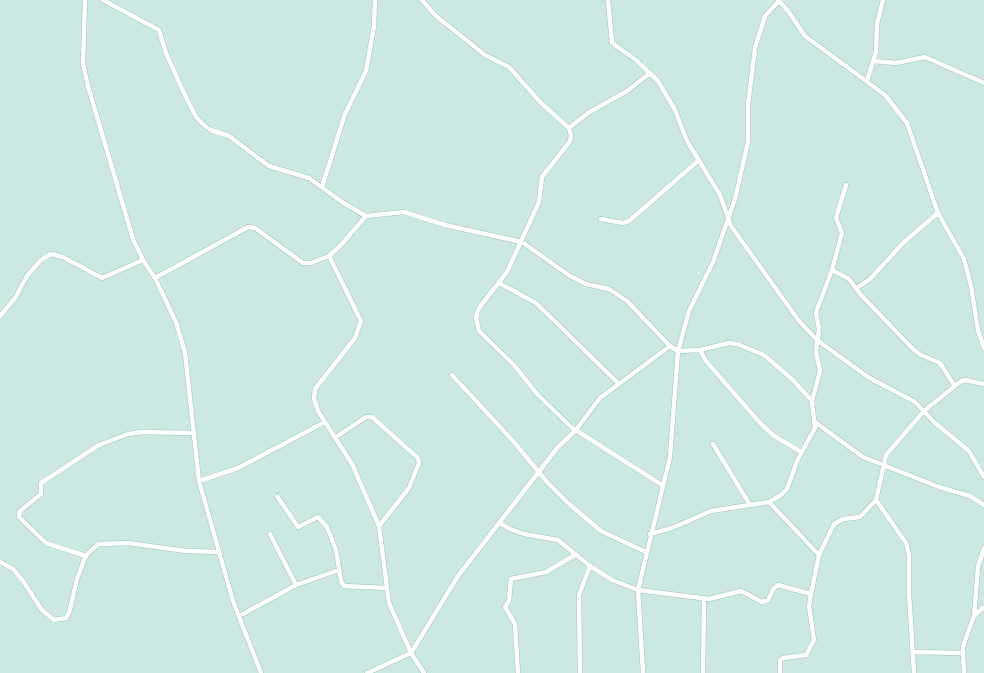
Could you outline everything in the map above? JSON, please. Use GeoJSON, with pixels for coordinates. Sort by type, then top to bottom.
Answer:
{"type":"FeatureCollection","features":[{"type":"Feature","properties":{"kind":"street"},"geometry":{"type":"LineString","coordinates":[[84,0],[84,64],[88,86],[133,239],[143,260],[155,278],[176,322],[185,353],[199,481],[218,552],[239,616],[261,673]]}},
{"type":"Feature","properties":{"kind":"street"},"geometry":{"type":"LineString","coordinates":[[103,0],[159,30],[166,53],[196,117],[211,130],[229,136],[269,166],[309,178],[342,202],[366,216],[404,212],[445,225],[522,242],[570,276],[586,284],[609,289],[627,301],[670,346],[678,351],[700,350],[729,343],[753,350],[779,368],[812,401]]}},
{"type":"Feature","properties":{"kind":"street"},"geometry":{"type":"LineString","coordinates":[[322,187],[345,114],[366,71],[374,26],[375,0]]}},
{"type":"Feature","properties":{"kind":"street"},"geometry":{"type":"LineString","coordinates":[[422,0],[436,16],[485,54],[510,67],[541,103],[569,128],[570,141],[542,177],[539,202],[522,242],[507,272],[479,308],[476,318],[479,331],[575,431],[662,485]]}},
{"type":"Feature","properties":{"kind":"street"},"geometry":{"type":"LineString","coordinates":[[608,0],[612,43],[658,81],[675,110],[687,141],[720,195],[728,219],[776,292],[817,340],[868,377],[908,397],[969,451],[984,477]]}},
{"type":"Feature","properties":{"kind":"street"},"geometry":{"type":"LineString","coordinates":[[867,81],[878,41],[877,24],[883,0]]}},
{"type":"Feature","properties":{"kind":"street"},"geometry":{"type":"LineString","coordinates":[[643,673],[638,590],[670,457],[678,351],[689,311],[712,262],[740,182],[748,142],[748,104],[755,48],[765,16],[779,1],[805,36],[885,95],[907,123],[938,213],[964,259],[984,348]]}},
{"type":"Feature","properties":{"kind":"street"},"geometry":{"type":"LineString","coordinates":[[873,62],[901,62],[925,57],[984,83]]}},
{"type":"Feature","properties":{"kind":"street"},"geometry":{"type":"LineString","coordinates":[[569,128],[588,113],[627,91],[650,73]]}},
{"type":"Feature","properties":{"kind":"street"},"geometry":{"type":"LineString","coordinates":[[601,218],[629,221],[638,216],[675,179],[698,161]]}},
{"type":"Feature","properties":{"kind":"street"},"geometry":{"type":"LineString","coordinates":[[650,534],[672,528],[711,511],[769,502],[781,496],[787,489],[801,452],[812,434],[815,422],[812,401],[820,370],[816,352],[820,329],[816,312],[832,270],[842,233],[836,218],[846,185]]}},
{"type":"Feature","properties":{"kind":"street"},"geometry":{"type":"LineString","coordinates":[[857,288],[870,279],[904,242],[938,213]]}},
{"type":"Feature","properties":{"kind":"street"},"geometry":{"type":"LineString","coordinates":[[155,278],[248,226],[255,228],[303,262],[311,263],[329,256],[342,245],[366,216]]}},
{"type":"Feature","properties":{"kind":"street"},"geometry":{"type":"LineString","coordinates":[[0,316],[15,298],[27,276],[41,260],[51,254],[63,257],[102,278],[143,260]]}},
{"type":"Feature","properties":{"kind":"street"},"geometry":{"type":"LineString","coordinates":[[329,256],[361,321],[355,338],[316,389],[314,399],[318,411],[352,464],[379,526],[389,603],[411,653],[424,673]]}},
{"type":"Feature","properties":{"kind":"street"},"geometry":{"type":"LineString","coordinates":[[832,270],[849,278],[913,349],[940,363],[954,385]]}},
{"type":"Feature","properties":{"kind":"street"},"geometry":{"type":"LineString","coordinates":[[499,283],[536,302],[618,383]]}},
{"type":"Feature","properties":{"kind":"street"},"geometry":{"type":"LineString","coordinates":[[977,322],[984,321]]}},
{"type":"Feature","properties":{"kind":"street"},"geometry":{"type":"LineString","coordinates":[[367,673],[411,653],[458,576],[558,447],[575,431],[600,398],[670,346]]}},
{"type":"Feature","properties":{"kind":"street"},"geometry":{"type":"LineString","coordinates":[[700,350],[706,361],[760,423],[774,435],[801,452]]}},
{"type":"Feature","properties":{"kind":"street"},"geometry":{"type":"LineString","coordinates":[[452,375],[514,442],[538,472],[594,526],[611,537],[646,552]]}},
{"type":"Feature","properties":{"kind":"street"},"geometry":{"type":"LineString","coordinates":[[780,673],[780,661],[783,658],[806,655],[812,645],[814,635],[810,610],[810,594],[819,555],[838,521],[860,517],[876,500],[882,466],[893,446],[924,411],[954,385],[965,380],[984,384]]}},
{"type":"Feature","properties":{"kind":"street"},"geometry":{"type":"LineString","coordinates":[[336,437],[369,416],[376,420],[418,458],[419,463],[409,488],[379,526]]}},
{"type":"Feature","properties":{"kind":"street"},"geometry":{"type":"LineString","coordinates":[[199,481],[238,468],[325,422]]}},
{"type":"Feature","properties":{"kind":"street"},"geometry":{"type":"LineString","coordinates":[[815,422],[863,457],[882,466],[970,496],[984,504]]}},
{"type":"Feature","properties":{"kind":"street"},"geometry":{"type":"LineString","coordinates":[[86,556],[46,543],[19,517],[20,511],[41,494],[41,483],[99,445],[128,434],[142,432],[193,433]]}},
{"type":"Feature","properties":{"kind":"street"},"geometry":{"type":"LineString","coordinates":[[713,444],[750,505]]}},
{"type":"Feature","properties":{"kind":"street"},"geometry":{"type":"LineString","coordinates":[[278,496],[298,527],[318,517],[327,527],[336,550],[344,586],[387,588]]}},
{"type":"Feature","properties":{"kind":"street"},"geometry":{"type":"LineString","coordinates":[[876,500],[906,543],[909,555],[909,593],[914,673]]}},
{"type":"Feature","properties":{"kind":"street"},"geometry":{"type":"LineString","coordinates":[[769,502],[819,555]]}},
{"type":"Feature","properties":{"kind":"street"},"geometry":{"type":"LineString","coordinates":[[500,522],[517,532],[558,540],[590,566],[612,580],[638,590],[704,599],[716,599],[732,592],[741,591],[766,602],[774,588],[778,585],[810,594]]}},
{"type":"Feature","properties":{"kind":"street"},"geometry":{"type":"LineString","coordinates":[[270,534],[296,585]]}},
{"type":"Feature","properties":{"kind":"street"},"geometry":{"type":"LineString","coordinates":[[0,562],[13,569],[23,580],[42,610],[54,620],[66,618],[69,614],[77,579],[86,556],[94,548],[108,543],[186,551],[218,552]]}},
{"type":"Feature","properties":{"kind":"street"},"geometry":{"type":"LineString","coordinates":[[964,673],[963,646],[974,616],[978,567],[984,548]]}},
{"type":"Feature","properties":{"kind":"street"},"geometry":{"type":"LineString","coordinates":[[518,673],[515,624],[505,607],[509,600],[511,580],[546,572],[576,555]]}},
{"type":"Feature","properties":{"kind":"street"},"geometry":{"type":"LineString","coordinates":[[580,673],[579,595],[590,566]]}},
{"type":"Feature","properties":{"kind":"street"},"geometry":{"type":"LineString","coordinates":[[239,616],[296,585],[339,570]]}},
{"type":"Feature","properties":{"kind":"street"},"geometry":{"type":"LineString","coordinates":[[704,599],[704,673]]}},
{"type":"Feature","properties":{"kind":"street"},"geometry":{"type":"LineString","coordinates":[[974,616],[984,607]]}},
{"type":"Feature","properties":{"kind":"street"},"geometry":{"type":"LineString","coordinates":[[913,652],[963,653]]}}]}
